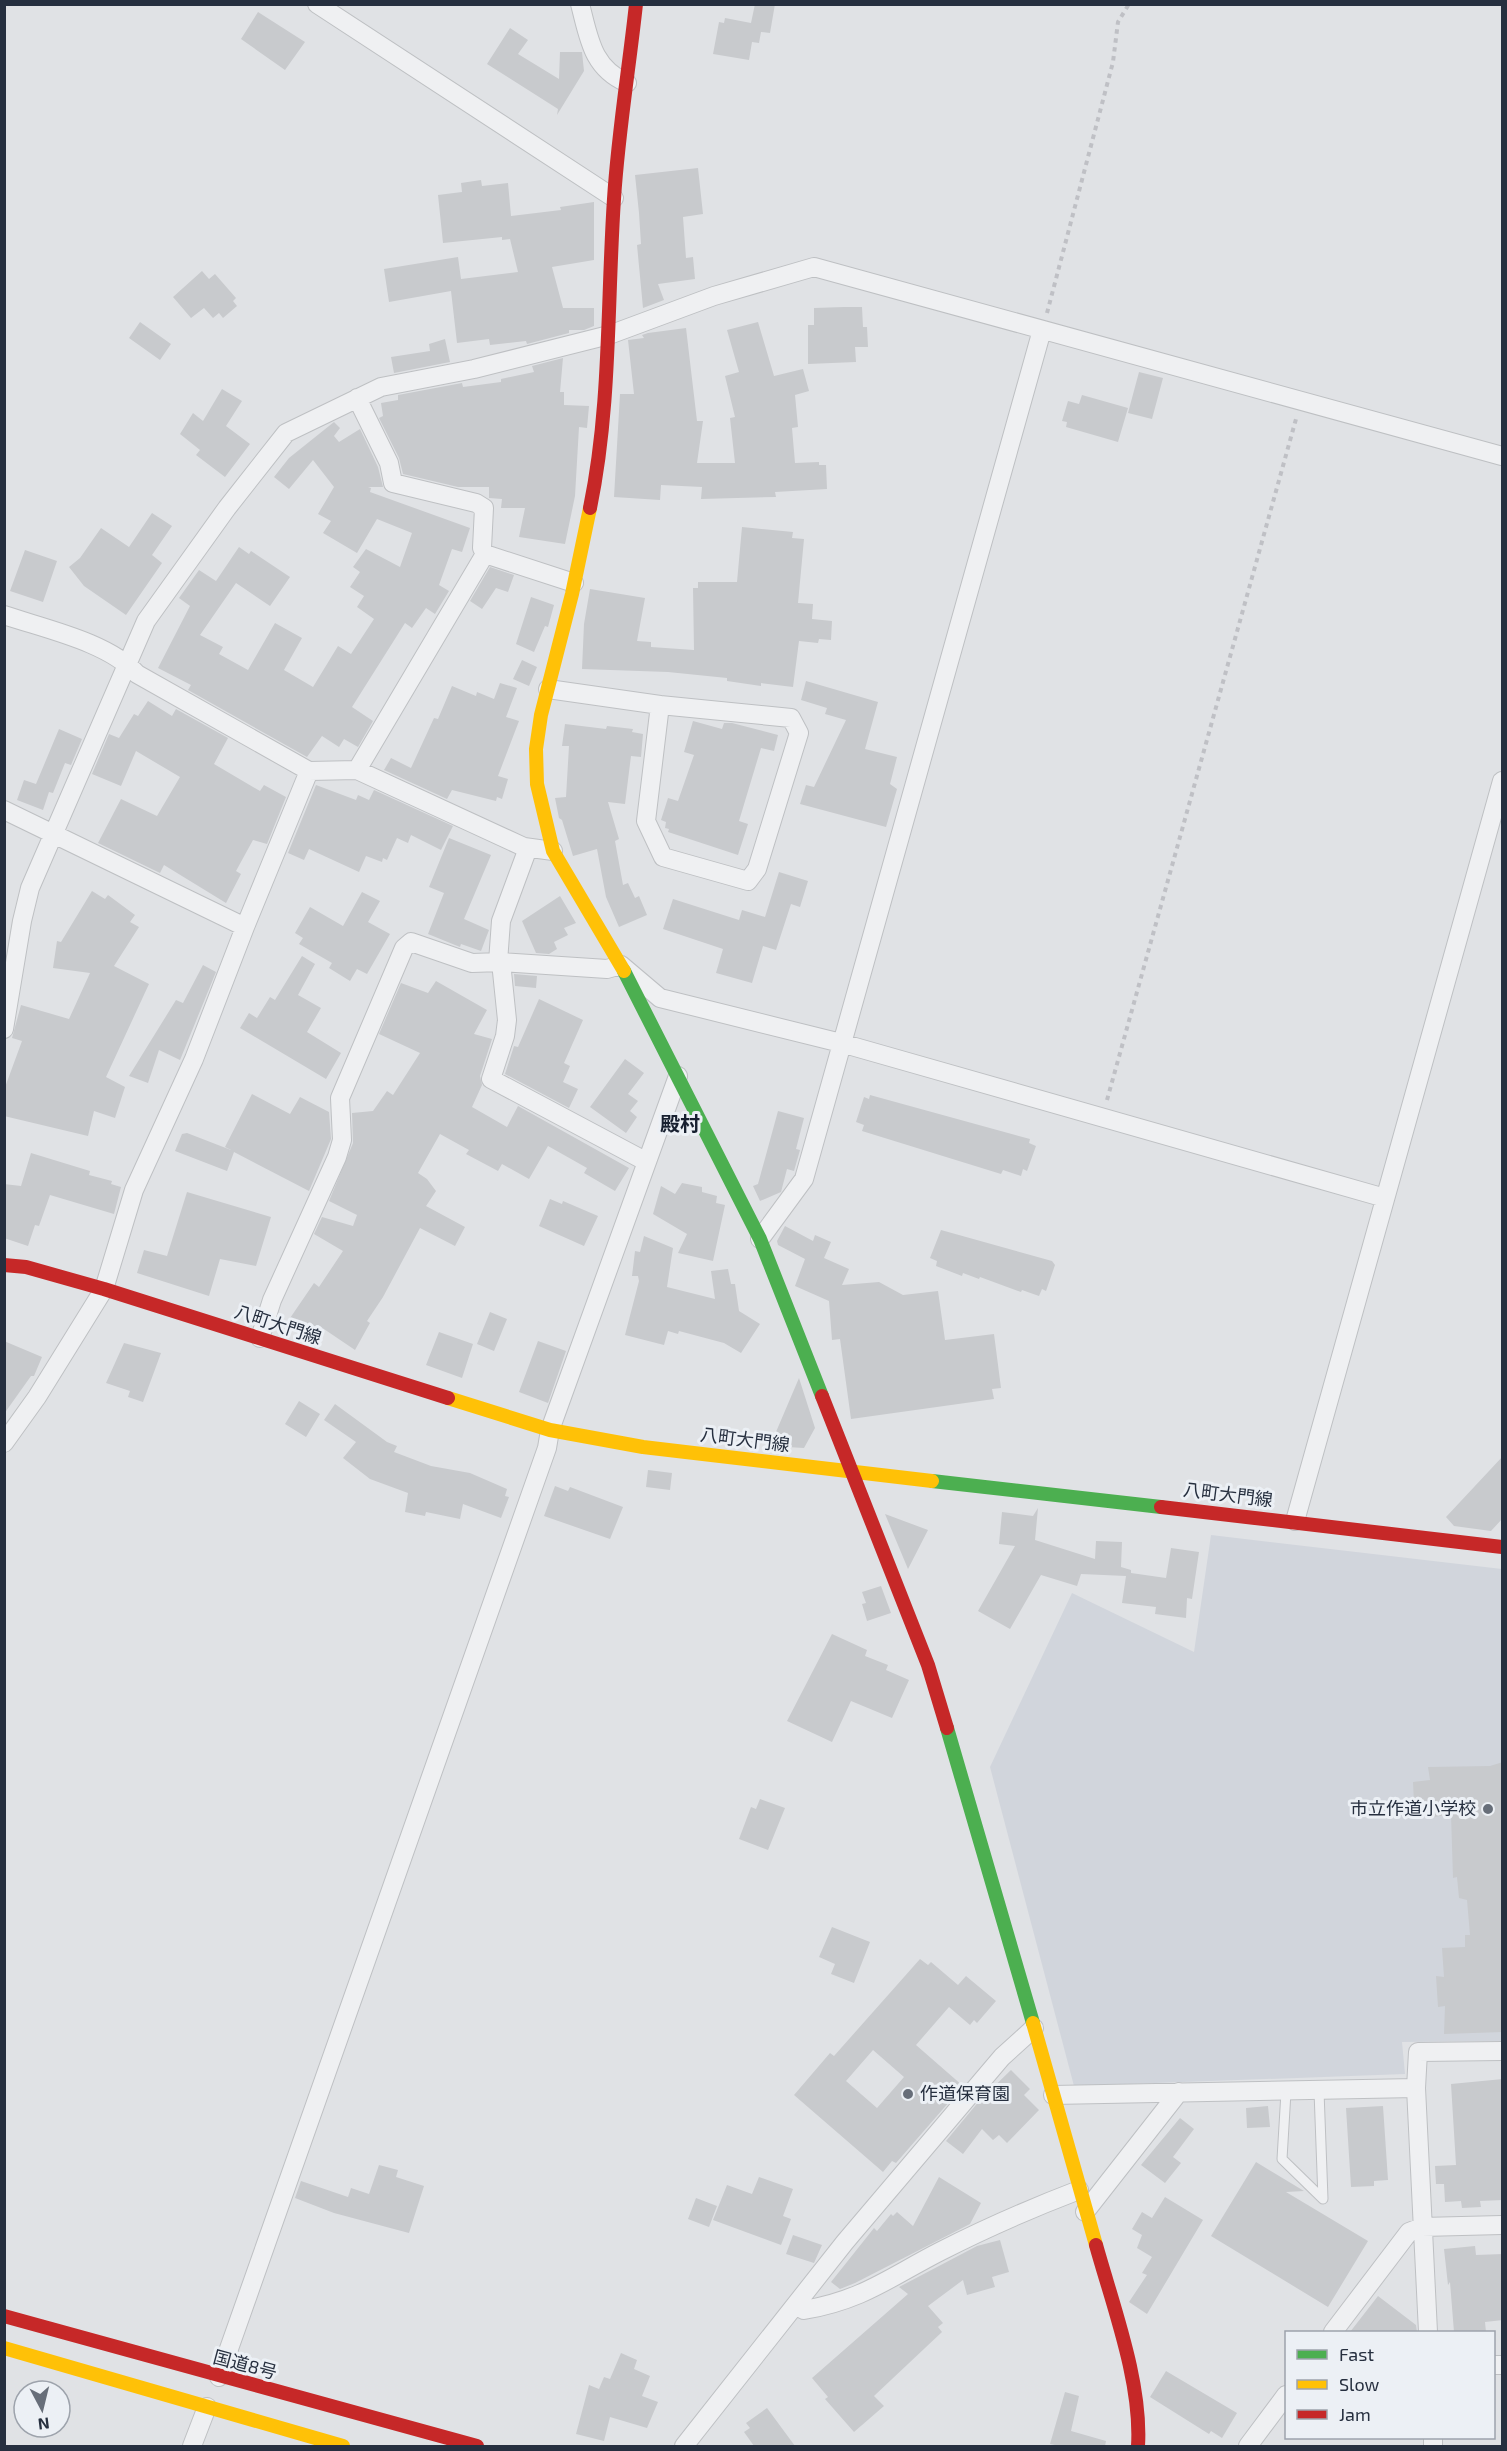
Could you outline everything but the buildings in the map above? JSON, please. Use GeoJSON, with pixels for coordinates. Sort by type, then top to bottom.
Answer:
{"type":"FeatureCollection","features":[{"type":"Feature","properties":{"kind":"main road"},"geometry":{"type":"LineString","coordinates":[[636,4],[614,198],[609,335],[600,458],[536,749],[537,784],[544,822],[553,851],[621,965],[760,1239],[928,1665],[1126,2350],[1139,2429],[1138,2446]]}},
{"type":"Feature","properties":{"kind":"main road","name":"八町大門線"},"geometry":{"type":"LineString","coordinates":[[4,1265],[26,1267],[104,1289],[550,1430],[643,1447],[1295,1521],[1503,1547]]}},
{"type":"Feature","properties":{"kind":"main road","name":"国道8号"},"geometry":{"type":"LineString","coordinates":[[4,2316],[219,2377],[477,2446]]}},
{"type":"Feature","properties":{"kind":"main road"},"geometry":{"type":"LineString","coordinates":[[4,2348],[343,2446]]}},
{"type":"Feature","properties":{"kind":"street"},"geometry":{"type":"LineString","coordinates":[[317,4],[614,198]]}},
{"type":"Feature","properties":{"kind":"street"},"geometry":{"type":"LineString","coordinates":[[580,4],[593,52],[610,76],[627,83]]}},
{"type":"Feature","properties":{"kind":"street"},"geometry":{"type":"LineString","coordinates":[[4,1029],[22,921],[30,888],[146,621],[227,508],[286,433],[381,387],[474,369],[609,335],[714,296],[814,267],[1503,456]]}},
{"type":"Feature","properties":{"kind":"street"},"geometry":{"type":"LineString","coordinates":[[760,1239],[804,1179],[1042,330]]}},
{"type":"Feature","properties":{"kind":"street"},"geometry":{"type":"LineString","coordinates":[[357,398],[389,463],[393,483],[476,503],[484,508],[482,548],[485,554],[574,583]]}},
{"type":"Feature","properties":{"kind":"street"},"geometry":{"type":"LineString","coordinates":[[357,770],[485,554]]}},
{"type":"Feature","properties":{"kind":"street"},"geometry":{"type":"LineString","coordinates":[[4,615],[109,652],[127,663],[137,674],[309,771],[357,770],[528,848],[553,851]]}},
{"type":"Feature","properties":{"kind":"street"},"geometry":{"type":"LineString","coordinates":[[548,689],[660,705],[791,718],[799,733],[757,869],[748,881],[663,857],[646,821],[660,705]]}},
{"type":"Feature","properties":{"kind":"street"},"geometry":{"type":"LineString","coordinates":[[4,1443],[37,1397],[104,1289],[134,1190],[194,1059],[309,771]]}},
{"type":"Feature","properties":{"kind":"street"},"geometry":{"type":"LineString","coordinates":[[1295,1521],[1503,781]]}},
{"type":"Feature","properties":{"kind":"street"},"geometry":{"type":"LineString","coordinates":[[4,810],[54,832],[245,927]]}},
{"type":"Feature","properties":{"kind":"street"},"geometry":{"type":"LineString","coordinates":[[528,848],[501,921],[499,962],[507,1020],[505,1036],[491,1079],[647,1162]]}},
{"type":"Feature","properties":{"kind":"street"},"geometry":{"type":"LineString","coordinates":[[260,1338],[272,1300],[337,1157],[342,1140],[340,1098],[404,948],[411,942],[472,963],[499,962],[607,969],[621,965],[660,998],[841,1043],[1385,1198]]}},
{"type":"Feature","properties":{"kind":"street"},"geometry":{"type":"LineString","coordinates":[[219,2377],[539,1471],[550,1430],[678,1076]]}},
{"type":"Feature","properties":{"kind":"street"},"geometry":{"type":"LineString","coordinates":[[684,2446],[853,2233],[1002,2057],[1034,2028]]}},
{"type":"Feature","properties":{"kind":"street"},"geometry":{"type":"LineString","coordinates":[[1428,2331],[1416,2088],[1418,2052],[1503,2051]]}},
{"type":"Feature","properties":{"kind":"street"},"geometry":{"type":"LineString","coordinates":[[1053,2095],[1416,2088]]}},
{"type":"Feature","properties":{"kind":"street"},"geometry":{"type":"LineString","coordinates":[[1085,2212],[1179,2092]]}},
{"type":"Feature","properties":{"kind":"street"},"geometry":{"type":"LineString","coordinates":[[796,2305],[804,2310],[832,2305],[875,2289],[940,2251],[1017,2214],[1079,2190]]}},
{"type":"Feature","properties":{"kind":"street"},"geometry":{"type":"LineString","coordinates":[[1334,2331],[1409,2232],[1422,2227],[1503,2225]]}},
{"type":"Feature","properties":{"kind":"street"},"geometry":{"type":"LineString","coordinates":[[1248,2446],[1285,2398]]}},
{"type":"Feature","properties":{"kind":"street"},"geometry":{"type":"LineString","coordinates":[[192,2446],[207,2407]]}},
{"type":"Feature","properties":{"kind":"lane"},"geometry":{"type":"LineString","coordinates":[[1286,2092],[1282,2159],[1323,2199],[1319,2091]]}},
{"type":"Feature","properties":{"kind":"path"},"geometry":{"type":"LineString","coordinates":[[1042,330],[1113,62],[1118,22],[1129,4]]}},
{"type":"Feature","properties":{"kind":"path"},"geometry":{"type":"LineString","coordinates":[[1102,1118],[1301,401]]}},
{"type":"Feature","properties":{"kind":"shaded area"},"geometry":{"type":"Polygon","coordinates":[[[1211,1535],[1502,1569],[1502,2041],[1402,2042],[1405,2074],[1074,2086],[990,1767],[1072,1593],[1194,1652],[1211,1535]]]}},
{"type":"Feature","properties":{"kind":"traffic: fast"},"geometry":{"type":"LineString","coordinates":[[624,971],[760,1239],[822,1396]]}},
{"type":"Feature","properties":{"kind":"traffic: fast"},"geometry":{"type":"LineString","coordinates":[[932,1481],[1161,1507]]}},
{"type":"Feature","properties":{"kind":"traffic: fast"},"geometry":{"type":"LineString","coordinates":[[947,1728],[1033,2023]]}},
{"type":"Feature","properties":{"kind":"traffic: slow"},"geometry":{"type":"LineString","coordinates":[[590,508],[572,594],[541,715],[536,749],[537,784],[553,851],[624,971]]}},
{"type":"Feature","properties":{"kind":"traffic: slow"},"geometry":{"type":"LineString","coordinates":[[448,1398],[550,1430],[643,1447],[932,1481]]}},
{"type":"Feature","properties":{"kind":"traffic: slow"},"geometry":{"type":"LineString","coordinates":[[1033,2023],[1096,2245]]}},
{"type":"Feature","properties":{"kind":"traffic: slow"},"geometry":{"type":"LineString","coordinates":[[4,2348],[343,2446]]}},
{"type":"Feature","properties":{"kind":"traffic: jam"},"geometry":{"type":"LineString","coordinates":[[590,508],[602,431],[616,175],[636,4]]}},
{"type":"Feature","properties":{"kind":"traffic: jam"},"geometry":{"type":"LineString","coordinates":[[4,1265],[26,1267],[104,1289],[448,1398]]}},
{"type":"Feature","properties":{"kind":"traffic: jam"},"geometry":{"type":"LineString","coordinates":[[822,1396],[928,1665],[947,1728]]}},
{"type":"Feature","properties":{"kind":"traffic: jam"},"geometry":{"type":"LineString","coordinates":[[1161,1507],[1502,1547]]}},
{"type":"Feature","properties":{"kind":"traffic: jam"},"geometry":{"type":"LineString","coordinates":[[1096,2245],[1131,2371],[1136,2397],[1138,2446]]}},
{"type":"Feature","properties":{"kind":"traffic: jam"},"geometry":{"type":"LineString","coordinates":[[4,2316],[477,2446]]}},
{"type":"Feature","properties":{"kind":"place","name":"市立作道小学校"},"geometry":{"type":"Point","coordinates":[1488,1809]}},
{"type":"Feature","properties":{"kind":"place","name":"作道保育園"},"geometry":{"type":"Point","coordinates":[908,2094]}},
{"type":"Feature","properties":{"kind":"district","name":"殿村"},"geometry":{"type":"Point","coordinates":[680,1124]}}]}
